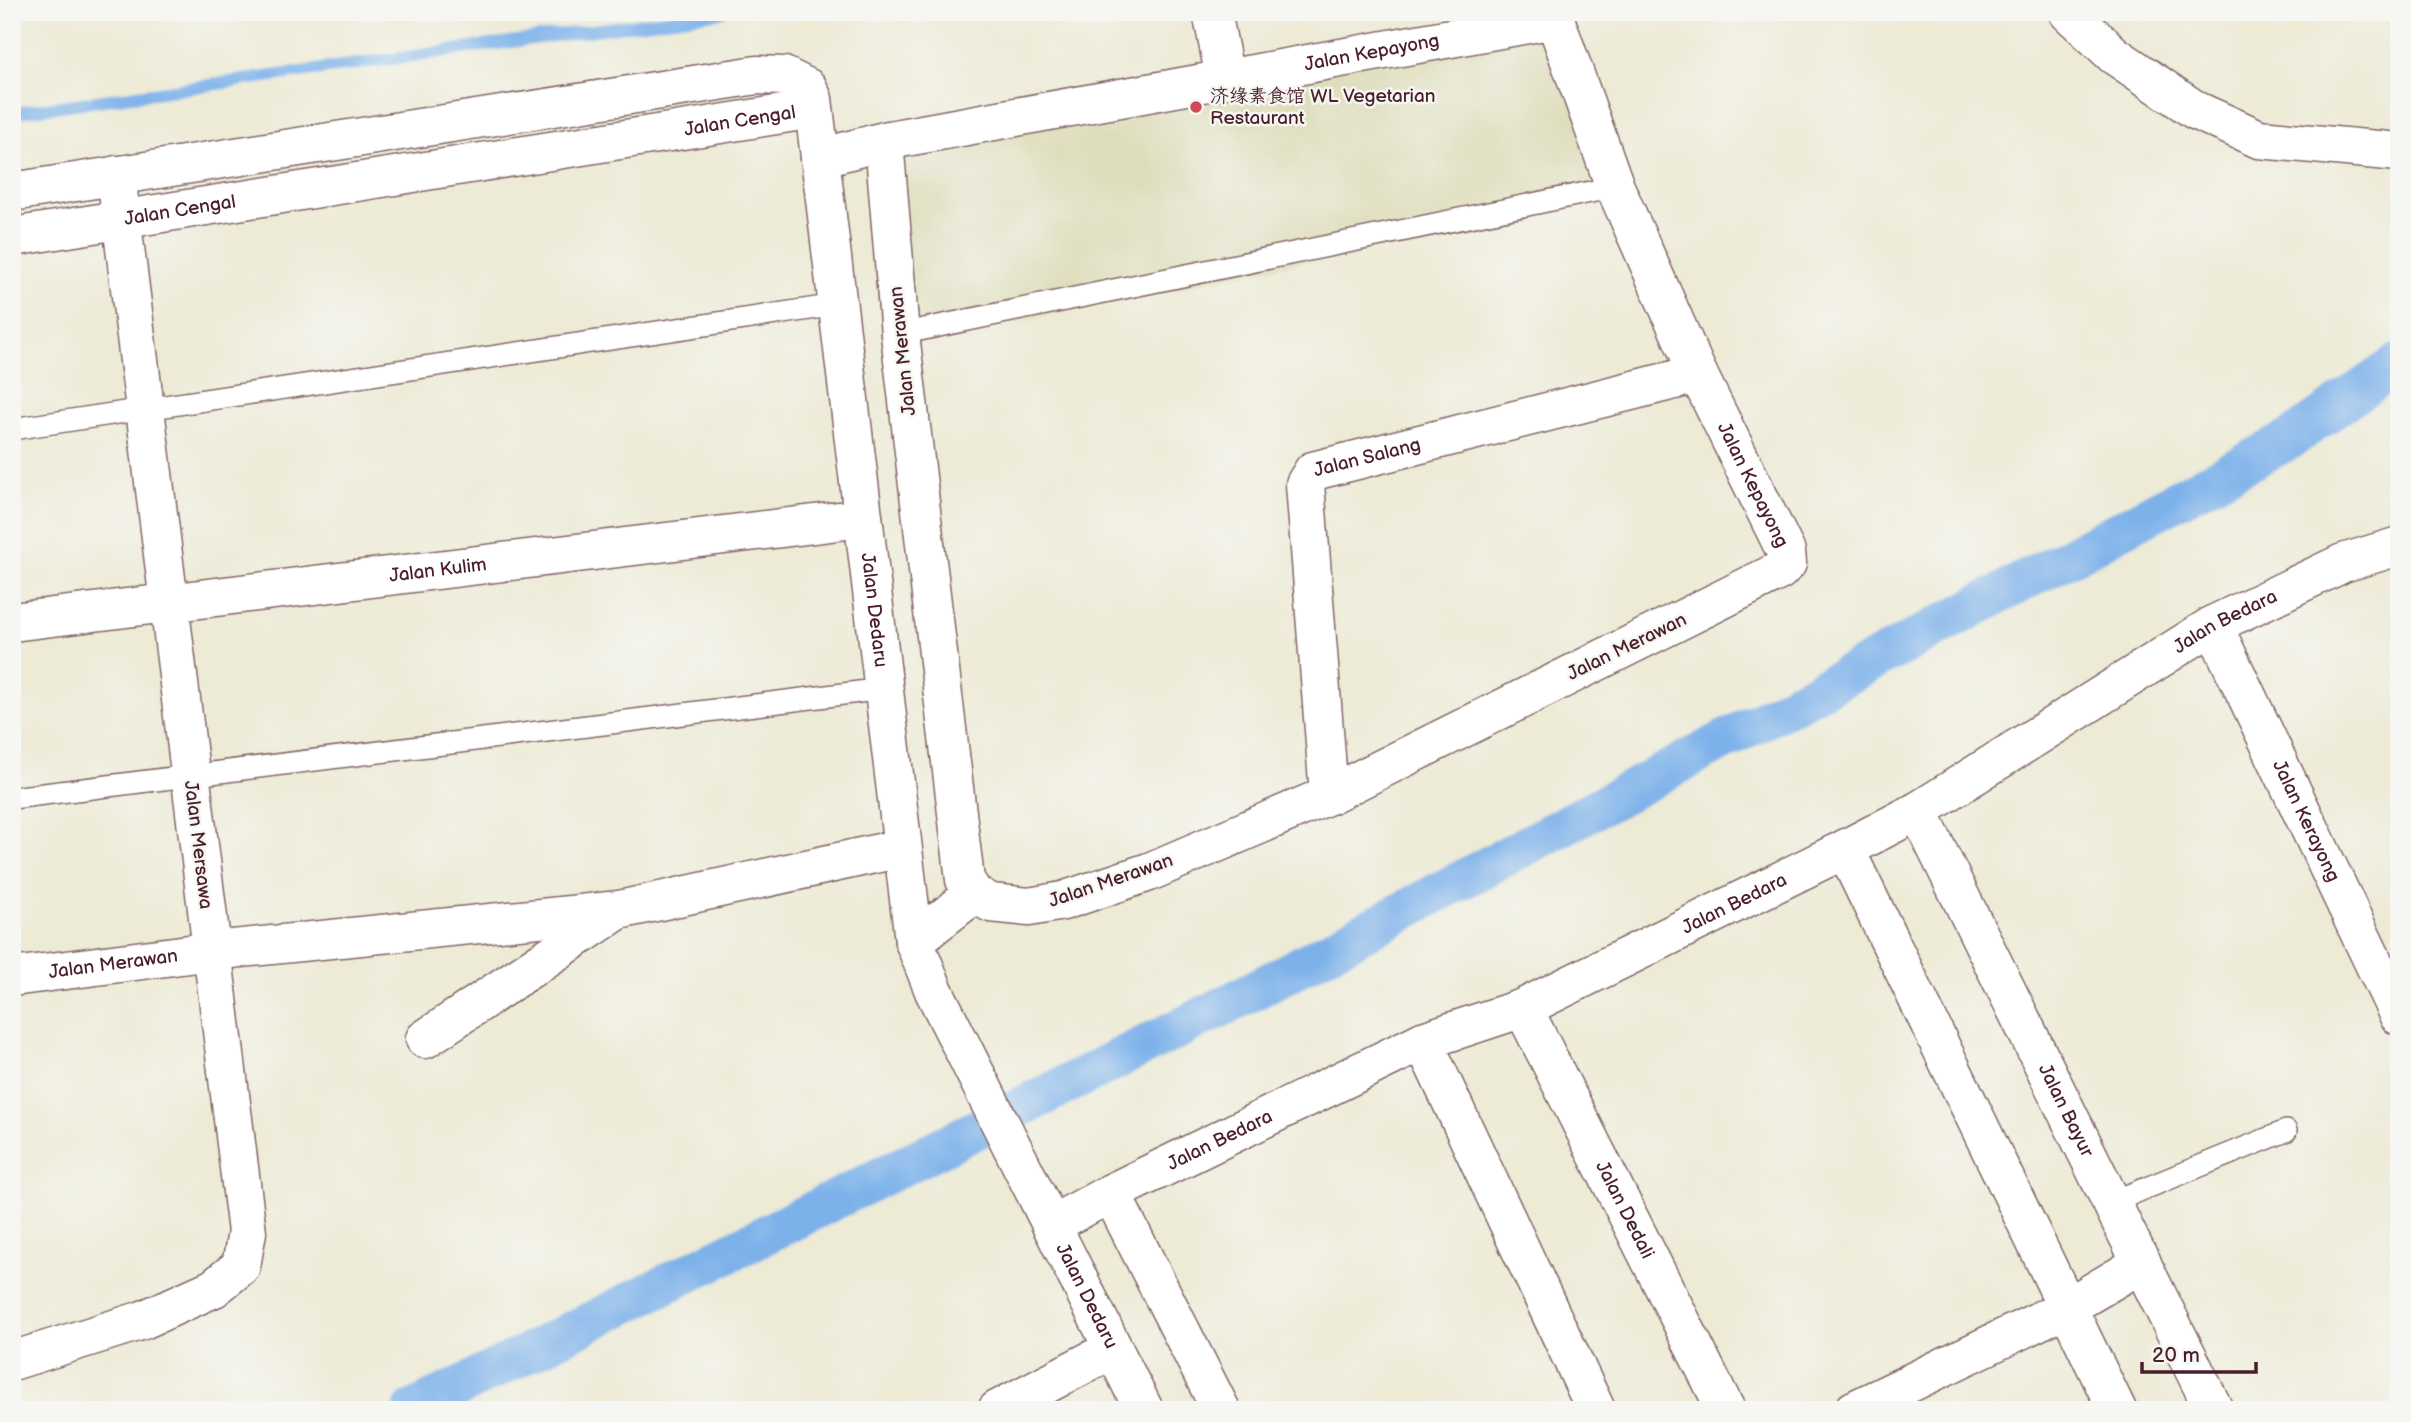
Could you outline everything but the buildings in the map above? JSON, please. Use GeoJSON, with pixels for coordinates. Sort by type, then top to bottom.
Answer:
{"type":"FeatureCollection","features":[{"type":"Feature","properties":{"kind":"street"},"geometry":{"type":"LineString","coordinates":[[1212,12],[1225,78]]}},
{"type":"Feature","properties":{"kind":"street"},"geometry":{"type":"LineString","coordinates":[[2068,12],[2115,55],[2195,110],[2259,139],[2399,152]]}},
{"type":"Feature","properties":{"kind":"street","name":"Jalan Kepayong"},"geometry":{"type":"LineString","coordinates":[[820,159],[884,141],[1563,16],[1615,187],[1698,374],[1786,552],[1787,563],[1779,571]]}},
{"type":"Feature","properties":{"kind":"street","name":"Jalan Cengal"},"geometry":{"type":"LineString","coordinates":[[12,192],[757,75],[784,76],[808,88],[813,99],[814,109],[12,237]]}},
{"type":"Feature","properties":{"kind":"street","name":"Jalan Dedaru"},"geometry":{"type":"LineString","coordinates":[[814,109],[914,941],[934,991],[1144,1410]]}},
{"type":"Feature","properties":{"kind":"street","name":"Jalan Merawan"},"geometry":{"type":"LineString","coordinates":[[884,141],[900,334],[965,880],[974,894],[991,903],[1029,907],[1063,901],[1149,872],[1329,795],[1779,571]]}},
{"type":"Feature","properties":{"kind":"street","name":"Jalan Mersawa"},"geometry":{"type":"LineString","coordinates":[[12,1361],[143,1320],[214,1289],[241,1266],[247,1232],[116,175]]}},
{"type":"Feature","properties":{"kind":"street","name":"Jalan Salang"},"geometry":{"type":"LineString","coordinates":[[1329,795],[1305,484],[1312,471],[1698,374]]}},
{"type":"Feature","properties":{"kind":"street","name":"Jalan Kulim"},"geometry":{"type":"LineString","coordinates":[[12,622],[863,518]]}},
{"type":"Feature","properties":{"kind":"street","name":"Jalan Bedara"},"geometry":{"type":"LineString","coordinates":[[1051,1225],[1423,1041],[1523,1008],[1844,849],[1918,811],[2213,625],[2343,563],[2399,546]]}},
{"type":"Feature","properties":{"kind":"street","name":"Jalan Kerayong"},"geometry":{"type":"LineString","coordinates":[[2213,625],[2399,1016]]}},
{"type":"Feature","properties":{"kind":"street","name":"Jalan Bayur"},"geometry":{"type":"LineString","coordinates":[[1918,811],[2214,1410]]}},
{"type":"Feature","properties":{"kind":"street"},"geometry":{"type":"LineString","coordinates":[[425,1039],[619,910],[902,848]]}},
{"type":"Feature","properties":{"kind":"street"},"geometry":{"type":"LineString","coordinates":[[1844,849],[2117,1410]]}},
{"type":"Feature","properties":{"kind":"street"},"geometry":{"type":"LineString","coordinates":[[914,941],[974,894]]}},
{"type":"Feature","properties":{"kind":"street","name":"Jalan Merawan"},"geometry":{"type":"LineString","coordinates":[[12,977],[212,951],[619,910]]}},
{"type":"Feature","properties":{"kind":"street","name":"Jalan Dedali"},"geometry":{"type":"LineString","coordinates":[[1523,1008],[1726,1410]]}},
{"type":"Feature","properties":{"kind":"street"},"geometry":{"type":"LineString","coordinates":[[1423,1041],[1596,1410]]}},
{"type":"Feature","properties":{"kind":"street"},"geometry":{"type":"LineString","coordinates":[[1111,1193],[1221,1410]]}},
{"type":"Feature","properties":{"kind":"street"},"geometry":{"type":"LineString","coordinates":[[1854,1410],[2066,1308],[2142,1263]]}},
{"type":"Feature","properties":{"kind":"street"},"geometry":{"type":"LineString","coordinates":[[997,1410],[1114,1349]]}},
{"type":"Feature","properties":{"kind":"lane"},"geometry":{"type":"LineString","coordinates":[[900,334],[1615,187]]}},
{"type":"Feature","properties":{"kind":"lane"},"geometry":{"type":"LineString","coordinates":[[12,429],[837,305]]}},
{"type":"Feature","properties":{"kind":"lane"},"geometry":{"type":"LineString","coordinates":[[12,798],[883,689]]}},
{"type":"Feature","properties":{"kind":"lane"},"geometry":{"type":"LineString","coordinates":[[2112,1202],[2286,1131]]}},
{"type":"Feature","properties":{"kind":"shaded area"},"geometry":{"type":"Polygon","coordinates":[[[1566,12],[1632,193],[889,348],[870,130],[1566,12]]]}},
{"type":"Feature","properties":{"kind":"waterway"},"geometry":{"type":"LineString","coordinates":[[12,113],[722,12]]}},
{"type":"Feature","properties":{"kind":"waterway"},"geometry":{"type":"LineString","coordinates":[[413,1410],[1232,1002],[2289,440],[2399,363]]}},
{"type":"Feature","properties":{"kind":"place","name":"济缘素食馆 WL Vegetarian Restaurant"},"geometry":{"type":"Point","coordinates":[1196,107]}}]}
